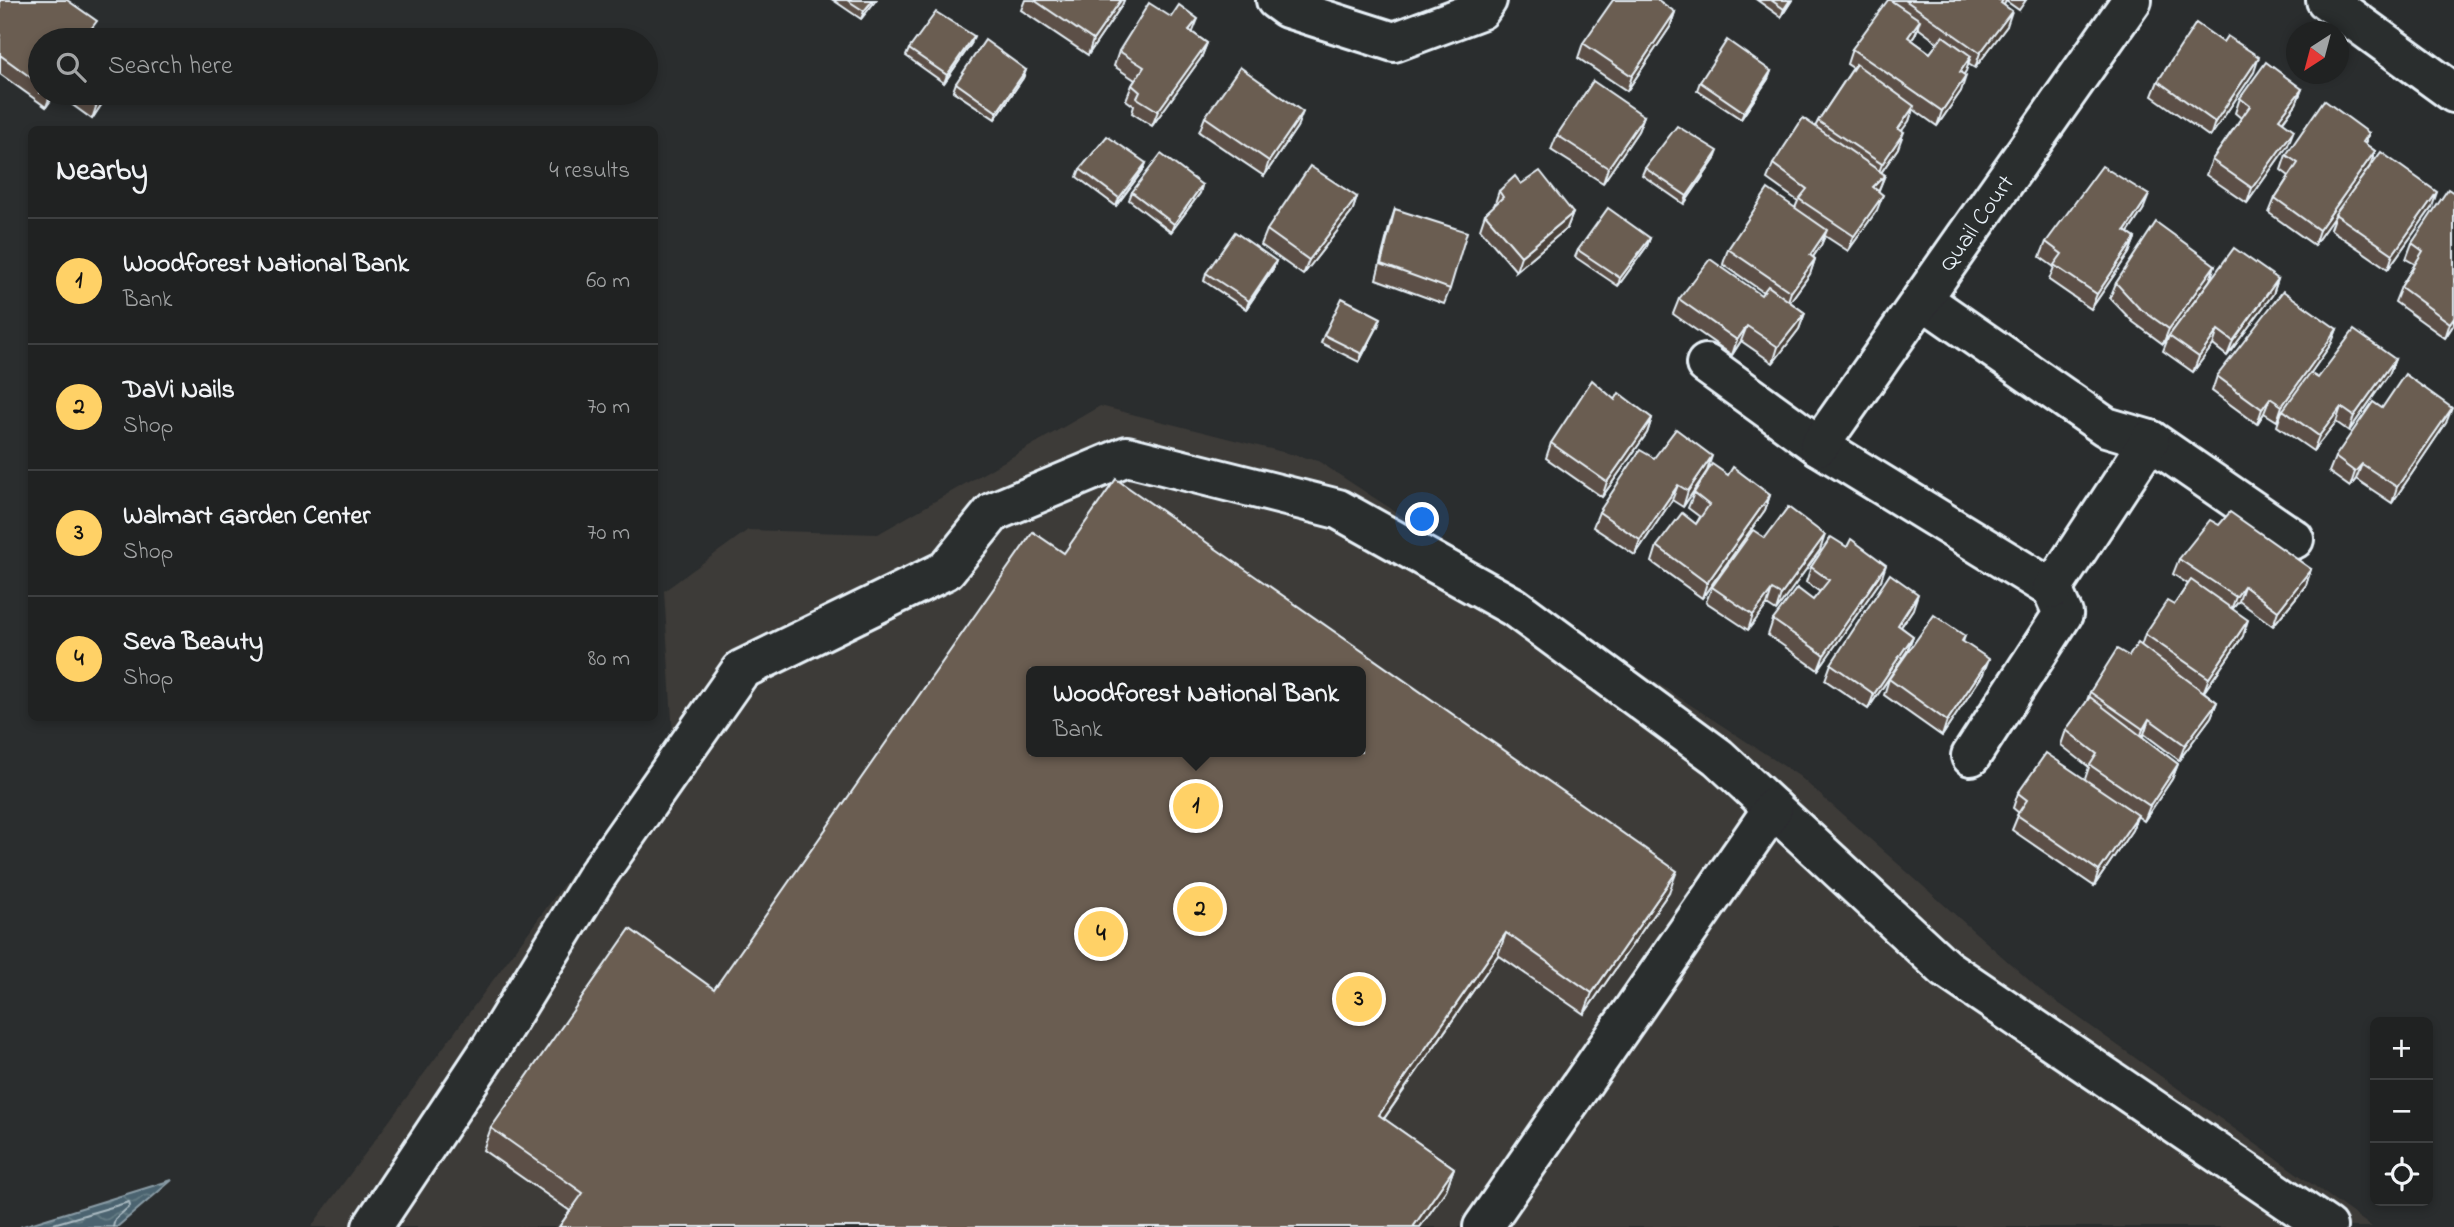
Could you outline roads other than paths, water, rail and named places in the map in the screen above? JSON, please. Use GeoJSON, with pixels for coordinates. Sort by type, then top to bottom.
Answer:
{"type":"FeatureCollection","features":[{"type":"Feature","properties":{"kind":"street"},"geometry":{"type":"LineString","coordinates":[[1276,0],[1287,8],[1394,42],[1480,10],[1487,0]]}},
{"type":"Feature","properties":{"kind":"street","name":"Quail Court"},"geometry":{"type":"LineString","coordinates":[[1819,446],[2132,0]]}},
{"type":"Feature","properties":{"kind":"street"},"geometry":{"type":"LineString","coordinates":[[2326,0],[2454,93]]}},
{"type":"Feature","properties":{"kind":"street"},"geometry":{"type":"LineString","coordinates":[[1922,299],[2106,427],[2150,440],[2294,539]]}},
{"type":"Feature","properties":{"kind":"street"},"geometry":{"type":"LineString","coordinates":[[1706,364],[1819,446],[2052,589],[2063,614],[1972,756]]}},
{"type":"Feature","properties":{"kind":"street"},"geometry":{"type":"LineString","coordinates":[[2052,589],[2150,440]]}},
{"type":"Feature","properties":{"kind":"street"},"geometry":{"type":"LineString","coordinates":[[372,1227],[491,1048],[596,877],[741,670],[946,570],[993,512],[1126,456],[1338,509],[1514,607],[1718,757],[1945,968],[2327,1227]]}},
{"type":"Feature","properties":{"kind":"street"},"geometry":{"type":"LineString","coordinates":[[1483,1227],[1773,808]]}},
{"type":"Feature","properties":{"kind":"water"},"geometry":{"type":"Polygon","coordinates":[[[172,1180],[117,1227],[20,1227],[172,1180]]]}},
{"type":"Feature","properties":{"kind":"place","name":"Woodforest National Bank"},"geometry":{"type":"Point","coordinates":[1196,806]}},
{"type":"Feature","properties":{"kind":"place","name":"DaVi Nails"},"geometry":{"type":"Point","coordinates":[1200,909]}},
{"type":"Feature","properties":{"kind":"place","name":"Seva Beauty"},"geometry":{"type":"Point","coordinates":[1101,934]}},
{"type":"Feature","properties":{"kind":"place","name":"Walmart Garden Center"},"geometry":{"type":"Point","coordinates":[1359,999]}}]}
